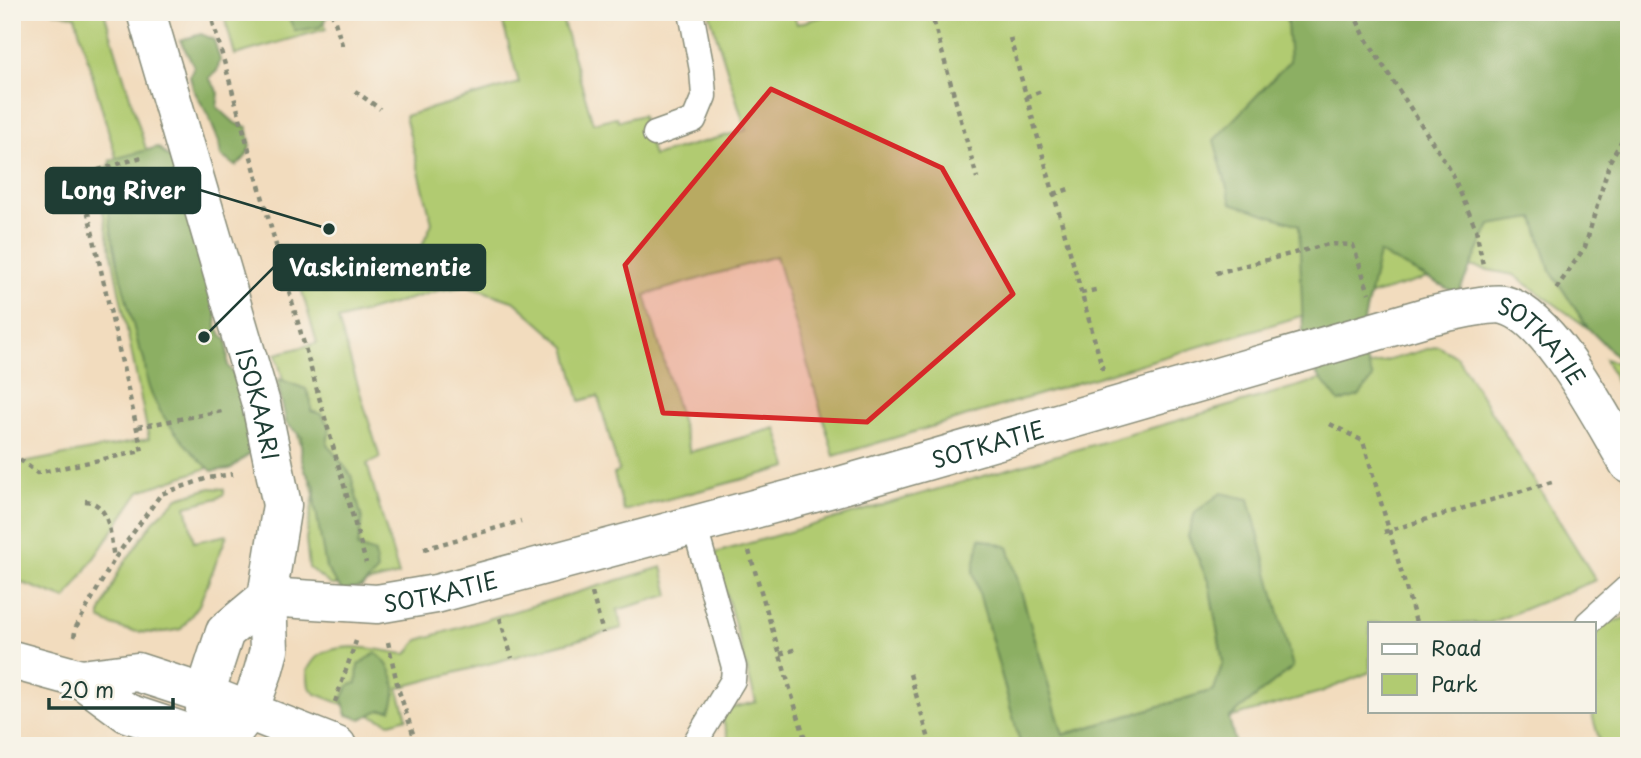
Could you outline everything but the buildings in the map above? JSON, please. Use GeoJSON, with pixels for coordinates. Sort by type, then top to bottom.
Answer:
{"type":"FeatureCollection","features":[{"type":"Feature","properties":{"kind":"street","name":"ISOKAARI"},"geometry":{"type":"LineString","coordinates":[[148,13],[261,404],[282,505],[267,597],[269,650],[249,711],[220,743]]}},
{"type":"Feature","properties":{"kind":"street","name":"SOTKATIE"},"geometry":{"type":"LineString","coordinates":[[267,597],[377,626],[436,594],[737,513],[1447,312],[1502,304],[1522,312],[1546,333],[1629,464]]}},
{"type":"Feature","properties":{"kind":"street"},"geometry":{"type":"LineString","coordinates":[[220,743],[205,718],[205,694],[225,632],[267,597]]}},
{"type":"Feature","properties":{"kind":"street"},"geometry":{"type":"LineString","coordinates":[[12,660],[72,676],[127,713],[220,743]]}},
{"type":"Feature","properties":{"kind":"street"},"geometry":{"type":"LineString","coordinates":[[72,676],[137,671],[205,694],[337,746]]}},
{"type":"Feature","properties":{"kind":"lane"},"geometry":{"type":"LineString","coordinates":[[654,134],[694,120],[704,96],[691,12]]}},
{"type":"Feature","properties":{"kind":"lane"},"geometry":{"type":"LineString","coordinates":[[693,746],[733,680],[734,667],[694,524]]}},
{"type":"Feature","properties":{"kind":"lane"},"geometry":{"type":"LineString","coordinates":[[1589,622],[1629,586]]}},
{"type":"Feature","properties":{"kind":"path"},"geometry":{"type":"LineString","coordinates":[[210,12],[377,626],[417,746]]}},
{"type":"Feature","properties":{"kind":"path"},"geometry":{"type":"LineString","coordinates":[[332,12],[343,48]]}},
{"type":"Feature","properties":{"kind":"path"},"geometry":{"type":"LineString","coordinates":[[930,12],[977,178]]}},
{"type":"Feature","properties":{"kind":"path"},"geometry":{"type":"LineString","coordinates":[[1353,12],[1366,39],[1451,171],[1476,229],[1485,274]]}},
{"type":"Feature","properties":{"kind":"path"},"geometry":{"type":"LineString","coordinates":[[1010,38],[1113,408]]}},
{"type":"Feature","properties":{"kind":"path"},"geometry":{"type":"LineString","coordinates":[[1026,97],[1044,90]]}},
{"type":"Feature","properties":{"kind":"path"},"geometry":{"type":"LineString","coordinates":[[355,91],[380,109]]}},
{"type":"Feature","properties":{"kind":"path"},"geometry":{"type":"LineString","coordinates":[[1522,312],[1546,303],[1584,247],[1610,161],[1629,128]]}},
{"type":"Feature","properties":{"kind":"path"},"geometry":{"type":"LineString","coordinates":[[12,453],[37,473],[142,451],[80,179],[186,144]]}},
{"type":"Feature","properties":{"kind":"path"},"geometry":{"type":"LineString","coordinates":[[1054,194],[1072,188]]}},
{"type":"Feature","properties":{"kind":"path"},"geometry":{"type":"LineString","coordinates":[[1216,273],[1329,244],[1353,245],[1381,330]]}},
{"type":"Feature","properties":{"kind":"path"},"geometry":{"type":"LineString","coordinates":[[1081,293],[1101,289]]}},
{"type":"Feature","properties":{"kind":"path"},"geometry":{"type":"LineString","coordinates":[[138,427],[261,404]]}},
{"type":"Feature","properties":{"kind":"path"},"geometry":{"type":"LineString","coordinates":[[1331,424],[1363,441],[1386,531],[1416,622]]}},
{"type":"Feature","properties":{"kind":"path"},"geometry":{"type":"LineString","coordinates":[[72,676],[76,627],[115,558],[161,494],[208,478],[276,466]]}},
{"type":"Feature","properties":{"kind":"path"},"geometry":{"type":"LineString","coordinates":[[1386,531],[1555,481]]}},
{"type":"Feature","properties":{"kind":"path"},"geometry":{"type":"LineString","coordinates":[[85,501],[100,505],[105,514],[115,558]]}},
{"type":"Feature","properties":{"kind":"path"},"geometry":{"type":"LineString","coordinates":[[737,513],[807,746]]}},
{"type":"Feature","properties":{"kind":"path"},"geometry":{"type":"LineString","coordinates":[[424,549],[521,522]]}},
{"type":"Feature","properties":{"kind":"path"},"geometry":{"type":"LineString","coordinates":[[333,708],[357,638],[377,626]]}},
{"type":"Feature","properties":{"kind":"path"},"geometry":{"type":"LineString","coordinates":[[780,654],[797,649]]}},
{"type":"Feature","properties":{"kind":"path"},"geometry":{"type":"LineString","coordinates":[[910,674],[931,746]]}},
{"type":"Feature","properties":{"kind":"highlighted area"},"geometry":{"type":"Polygon","coordinates":[[[771,89],[942,168],[1013,294],[867,422],[663,413],[625,265],[771,89]]]}},
{"type":"Feature","properties":{"kind":"green space"},"geometry":{"type":"Polygon","coordinates":[[[53,12],[104,12],[230,423],[231,460],[140,491],[66,599],[12,579],[12,465],[149,439],[95,171],[118,164],[75,16],[53,12]]]}},
{"type":"Feature","properties":{"kind":"green space"},"geometry":{"type":"Polygon","coordinates":[[[223,12],[322,12],[326,29],[235,55],[223,12]]]}},
{"type":"Feature","properties":{"kind":"green space"},"geometry":{"type":"Polygon","coordinates":[[[286,12],[330,12],[320,27],[295,31],[286,12]]]}},
{"type":"Feature","properties":{"kind":"green space"},"geometry":{"type":"Polygon","coordinates":[[[500,12],[560,12],[593,123],[617,117],[619,121],[642,115],[653,156],[746,130],[709,12],[793,12],[797,24],[838,12],[1413,12],[1490,224],[1534,218],[1550,270],[1588,328],[1514,275],[1427,258],[1431,277],[834,456],[776,256],[645,295],[690,452],[776,428],[788,467],[624,511],[614,474],[619,471],[598,396],[580,401],[566,347],[515,302],[468,286],[437,291],[338,320],[380,458],[367,464],[399,575],[358,585],[331,585],[309,568],[306,539],[314,494],[276,354],[317,343],[301,288],[418,255],[432,223],[405,116],[519,83],[500,12]]]}},
{"type":"Feature","properties":{"kind":"green space"},"geometry":{"type":"Polygon","coordinates":[[[1286,12],[1629,12],[1629,369],[1588,328],[1550,270],[1534,218],[1490,225],[1458,294],[1379,253],[1359,343],[1373,378],[1359,396],[1339,402],[1304,357],[1299,225],[1231,203],[1214,140],[1290,61],[1286,12]]]}},
{"type":"Feature","properties":{"kind":"green space"},"geometry":{"type":"Polygon","coordinates":[[[201,34],[214,40],[220,60],[217,71],[209,78],[219,93],[217,107],[235,123],[247,127],[250,139],[248,153],[236,166],[221,156],[219,142],[208,115],[193,89],[190,76],[194,66],[180,40],[201,34]]]}},
{"type":"Feature","properties":{"kind":"green space"},"geometry":{"type":"Polygon","coordinates":[[[158,147],[172,160],[217,312],[216,327],[227,341],[228,366],[242,385],[252,452],[230,469],[212,471],[184,443],[158,407],[148,384],[121,278],[108,206],[110,160],[158,147]]]}},
{"type":"Feature","properties":{"kind":"green space"},"geometry":{"type":"Polygon","coordinates":[[[1438,346],[1457,357],[1596,580],[1492,622],[1368,622],[1368,673],[1321,692],[1229,718],[1293,667],[1188,536],[1209,583],[1223,662],[1214,690],[1062,735],[1008,547],[973,571],[1021,746],[731,746],[720,711],[756,702],[715,553],[1438,346]]]}},
{"type":"Feature","properties":{"kind":"green space"},"geometry":{"type":"Polygon","coordinates":[[[1605,359],[1629,366],[1629,408],[1605,359]]]}},
{"type":"Feature","properties":{"kind":"green space"},"geometry":{"type":"Polygon","coordinates":[[[279,379],[306,389],[311,401],[311,411],[321,414],[330,427],[327,444],[351,475],[362,519],[358,547],[375,553],[377,572],[362,587],[342,591],[326,568],[315,505],[315,486],[305,471],[301,456],[302,437],[286,423],[279,379]]]}},
{"type":"Feature","properties":{"kind":"green space"},"geometry":{"type":"Polygon","coordinates":[[[210,488],[224,489],[224,494],[186,506],[194,542],[227,535],[199,605],[181,629],[160,632],[129,631],[100,619],[119,571],[153,522],[178,498],[210,488]]]}},
{"type":"Feature","properties":{"kind":"green space"},"geometry":{"type":"Polygon","coordinates":[[[1221,493],[1249,499],[1293,667],[1229,718],[1236,746],[1021,746],[973,571],[980,538],[1008,547],[1063,735],[1214,690],[1223,662],[1209,583],[1188,536],[1195,512],[1221,493]]]}},
{"type":"Feature","properties":{"kind":"green space"},"geometry":{"type":"Polygon","coordinates":[[[662,567],[669,595],[617,610],[622,628],[398,688],[407,718],[390,723],[316,694],[309,687],[307,671],[316,658],[326,652],[348,647],[407,654],[418,640],[662,567]]]}},
{"type":"Feature","properties":{"kind":"green space"},"geometry":{"type":"Polygon","coordinates":[[[1629,617],[1629,746],[1601,746],[1591,712],[1596,712],[1596,634],[1603,624],[1629,617]]]}},
{"type":"Feature","properties":{"kind":"green space"},"geometry":{"type":"Polygon","coordinates":[[[376,653],[394,678],[395,694],[391,710],[380,710],[361,719],[347,715],[342,699],[349,685],[357,683],[358,665],[376,653]]]}},
{"type":"Feature","properties":{"kind":"place","name":"Long River"},"geometry":{"type":"Point","coordinates":[329,229]}},
{"type":"Feature","properties":{"kind":"place","name":"Vaskiniementie"},"geometry":{"type":"Point","coordinates":[204,337]}}]}
